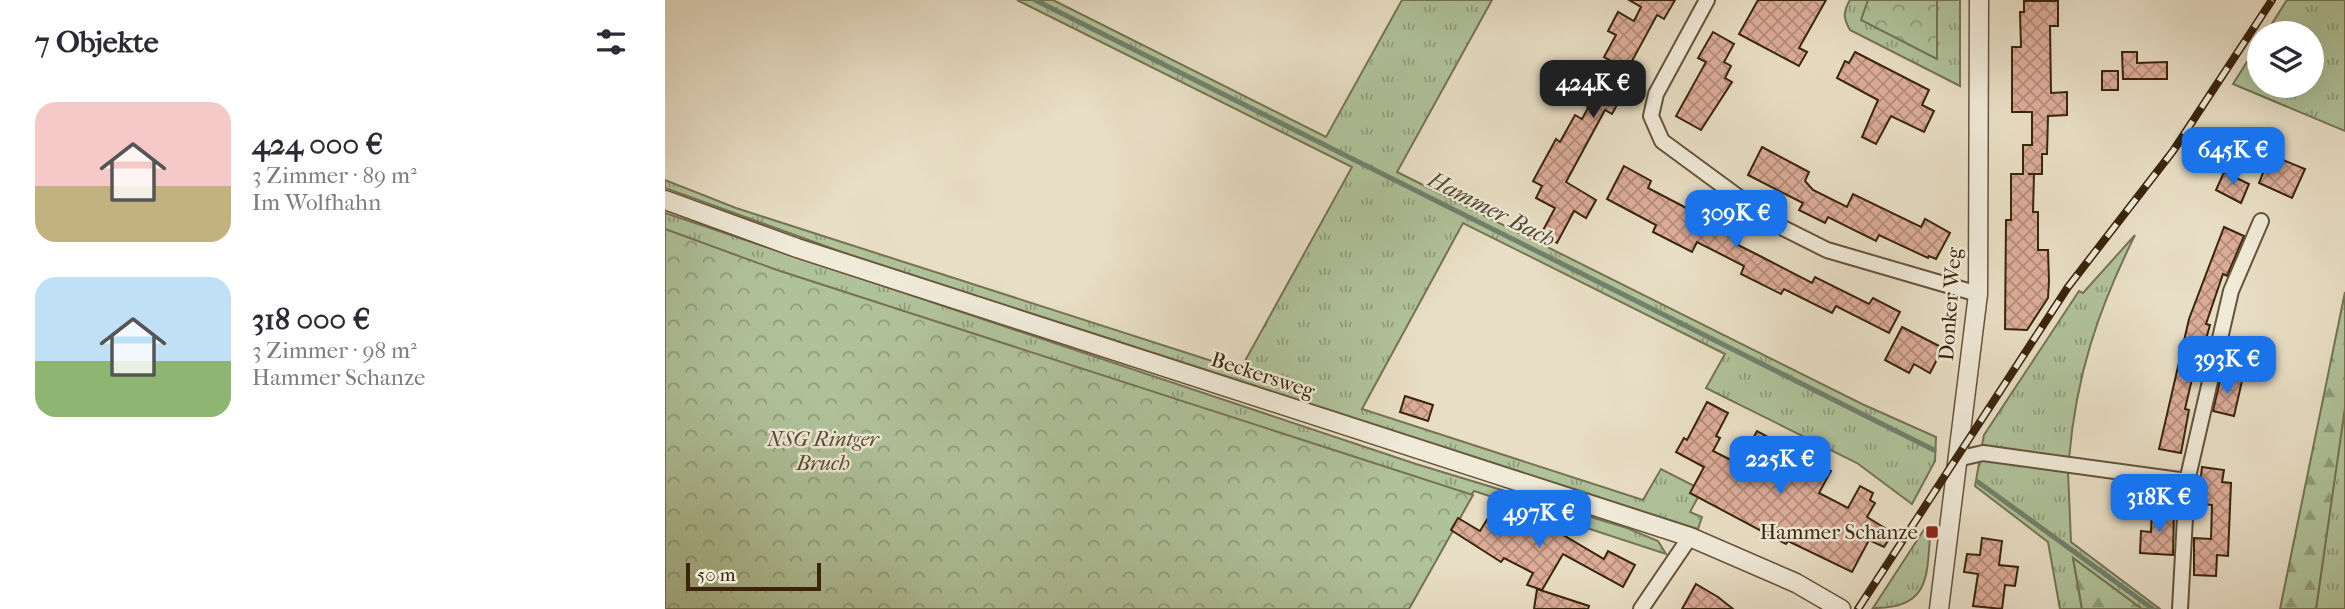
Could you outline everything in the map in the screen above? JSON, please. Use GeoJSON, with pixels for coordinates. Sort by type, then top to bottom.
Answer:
{"type":"FeatureCollection","features":[{"type":"Feature","properties":{"kind":"street"},"geometry":{"type":"LineString","coordinates":[[1707,0],[1656,94],[1651,116],[1662,141],[1775,224],[1827,250],[1978,294]]}},
{"type":"Feature","properties":{"kind":"street","name":"Donker Weg"},"geometry":{"type":"LineString","coordinates":[[1939,609],[1978,294],[1979,0]]}},
{"type":"Feature","properties":{"kind":"street","name":"Beckersweg"},"geometry":{"type":"LineString","coordinates":[[665,200],[797,248],[1690,537],[1796,583],[1841,609]]}},
{"type":"Feature","properties":{"kind":"street"},"geometry":{"type":"LineString","coordinates":[[2180,609],[2187,481],[2231,290],[2261,221]]}},
{"type":"Feature","properties":{"kind":"street"},"geometry":{"type":"LineString","coordinates":[[1957,460],[1983,453],[2187,481]]}},
{"type":"Feature","properties":{"kind":"street"},"geometry":{"type":"LineString","coordinates":[[1641,609],[1690,537]]}},
{"type":"Feature","properties":{"kind":"green space"},"geometry":{"type":"Polygon","coordinates":[[[1017,0],[1053,0],[1326,137],[1402,0],[1492,0],[1397,172],[1862,404],[1936,437],[1935,461],[1912,504],[1857,463],[1706,388],[1725,354],[1463,223],[1362,409],[1643,500],[1661,469],[1702,490],[1690,512],[1702,517],[1698,529],[839,251],[665,188],[665,180],[736,208],[1240,370],[1352,167],[1017,0]]]}},
{"type":"Feature","properties":{"kind":"green space"},"geometry":{"type":"Polygon","coordinates":[[[1850,0],[1960,0],[1960,86],[1850,30],[1845,15],[1850,0]]]}},
{"type":"Feature","properties":{"kind":"green space"},"geometry":{"type":"Polygon","coordinates":[[[1868,0],[1937,0],[1937,59],[1861,20],[1868,0]]]}},
{"type":"Feature","properties":{"kind":"green space"},"geometry":{"type":"Polygon","coordinates":[[[2287,0],[2345,0],[2345,131],[2266,98],[2324,98],[2324,21],[2274,21],[2287,0]]]}},
{"type":"Feature","properties":{"kind":"green space"},"geometry":{"type":"Polygon","coordinates":[[[2247,62],[2247,90],[2233,84],[2247,62]]]}},
{"type":"Feature","properties":{"kind":"green space"},"geometry":{"type":"Polygon","coordinates":[[[665,213],[1416,464],[1627,528],[1658,541],[1666,554],[1474,491],[1468,499],[665,235],[665,213]]]}},
{"type":"Feature","properties":{"kind":"green space","name":"NSG Rintger Bruch"},"geometry":{"type":"Polygon","coordinates":[[[665,229],[777,270],[1473,495],[1409,609],[665,609],[665,229]]]}},
{"type":"Feature","properties":{"kind":"green space"},"geometry":{"type":"Polygon","coordinates":[[[2135,235],[2110,290],[2083,371],[2069,459],[1982,445],[1984,435],[2079,291],[2083,293],[2135,235]]]}},
{"type":"Feature","properties":{"kind":"green space"},"geometry":{"type":"Polygon","coordinates":[[[2345,292],[2345,408],[2316,609],[2280,609],[2345,292]]]}},
{"type":"Feature","properties":{"kind":"green space"},"geometry":{"type":"Polygon","coordinates":[[[2345,408],[2345,609],[2316,609],[2343,416],[2345,408]]]}},
{"type":"Feature","properties":{"kind":"green space"},"geometry":{"type":"Polygon","coordinates":[[[1980,458],[2068,471],[2071,542],[2160,609],[2142,609],[2073,558],[2082,609],[2060,609],[2048,542],[1975,486],[1980,458]]]}},
{"type":"Feature","properties":{"kind":"green space"},"geometry":{"type":"Polygon","coordinates":[[[1931,526],[1927,572],[1917,594],[1907,602],[1893,607],[1873,608],[1925,528],[1931,526]]]}},
{"type":"Feature","properties":{"kind":"green space"},"geometry":{"type":"Polygon","coordinates":[[[2073,558],[2142,609],[2082,609],[2073,558]]]}},
{"type":"Feature","properties":{"kind":"building"},"geometry":{"type":"Polygon","coordinates":[[[1629,0],[1675,0],[1664,19],[1657,15],[1620,83],[1627,87],[1612,114],[1605,110],[1566,182],[1596,200],[1586,218],[1574,211],[1557,243],[1541,234],[1555,208],[1536,198],[1542,186],[1533,181],[1556,139],[1560,142],[1575,115],[1582,119],[1613,62],[1604,57],[1616,35],[1608,31],[1618,12],[1634,21],[1641,7],[1629,0]]]}},
{"type":"Feature","properties":{"kind":"building"},"geometry":{"type":"Polygon","coordinates":[[[1758,0],[1826,0],[1799,48],[1807,52],[1799,66],[1739,34],[1758,0]]]}},
{"type":"Feature","properties":{"kind":"building"},"geometry":{"type":"Polygon","coordinates":[[[2024,1],[2058,1],[2058,26],[2050,26],[2051,93],[2067,92],[2067,115],[2048,116],[2047,154],[2042,154],[2042,174],[2034,174],[2033,212],[2038,212],[2038,250],[2048,250],[2049,281],[2048,298],[2027,330],[2005,329],[2006,220],[2011,220],[2011,174],[2023,174],[2023,145],[2032,145],[2032,112],[2012,112],[2012,47],[2021,47],[2020,12],[2024,12],[2024,1]]]}},
{"type":"Feature","properties":{"kind":"building"},"geometry":{"type":"Polygon","coordinates":[[[1713,32],[1734,44],[1724,62],[1731,66],[1725,78],[1732,82],[1701,130],[1676,116],[1706,62],[1698,58],[1713,32]]]}},
{"type":"Feature","properties":{"kind":"building"},"geometry":{"type":"Polygon","coordinates":[[[1855,52],[1929,90],[1922,105],[1934,111],[1924,132],[1891,116],[1876,144],[1862,137],[1878,100],[1837,78],[1845,61],[1849,63],[1855,52]]]}},
{"type":"Feature","properties":{"kind":"building"},"geometry":{"type":"Polygon","coordinates":[[[2122,52],[2137,52],[2137,63],[2167,62],[2167,79],[2123,79],[2122,52]]]}},
{"type":"Feature","properties":{"kind":"building"},"geometry":{"type":"Polygon","coordinates":[[[2102,71],[2118,71],[2118,90],[2102,90],[2102,71]]]}},
{"type":"Feature","properties":{"kind":"building"},"geometry":{"type":"Polygon","coordinates":[[[1762,147],[1809,172],[1805,181],[1813,190],[1847,207],[1853,194],[1921,227],[1925,219],[1950,233],[1936,259],[1929,256],[1928,258],[1879,235],[1876,241],[1828,217],[1825,223],[1799,210],[1803,203],[1748,175],[1762,147]]]}},
{"type":"Feature","properties":{"kind":"building"},"geometry":{"type":"Polygon","coordinates":[[[2278,158],[2305,169],[2292,198],[2259,183],[2267,163],[2274,166],[2278,158]]]}},
{"type":"Feature","properties":{"kind":"building"},"geometry":{"type":"Polygon","coordinates":[[[1624,166],[1651,181],[1648,188],[1742,237],[1738,245],[1812,283],[1815,277],[1869,304],[1873,298],[1900,312],[1889,333],[1836,306],[1832,313],[1784,289],[1781,294],[1741,274],[1744,266],[1697,242],[1692,252],[1653,232],[1656,225],[1607,199],[1624,166]]]}},
{"type":"Feature","properties":{"kind":"building"},"geometry":{"type":"Polygon","coordinates":[[[2224,172],[2249,184],[2241,203],[2216,190],[2224,172]]]}},
{"type":"Feature","properties":{"kind":"building"},"geometry":{"type":"Polygon","coordinates":[[[2224,227],[2244,236],[2227,276],[2223,274],[2206,324],[2210,325],[2198,367],[2195,366],[2185,409],[2189,410],[2181,453],[2159,449],[2189,319],[2224,227]]]}},
{"type":"Feature","properties":{"kind":"building"},"geometry":{"type":"Polygon","coordinates":[[[1902,327],[1943,348],[1930,373],[1914,364],[1909,373],[1885,360],[1902,327]]]}},
{"type":"Feature","properties":{"kind":"building"},"geometry":{"type":"Polygon","coordinates":[[[2221,376],[2242,381],[2234,416],[2213,411],[2221,376]]]}},
{"type":"Feature","properties":{"kind":"building"},"geometry":{"type":"Polygon","coordinates":[[[1405,396],[1433,405],[1428,421],[1400,412],[1405,396]]]}},
{"type":"Feature","properties":{"kind":"building"},"geometry":{"type":"Polygon","coordinates":[[[1707,402],[1728,413],[1716,436],[1720,438],[1713,451],[1739,464],[1757,431],[1777,442],[1767,461],[1800,478],[1810,459],[1831,471],[1819,493],[1848,508],[1860,486],[1873,493],[1870,500],[1875,503],[1867,517],[1893,533],[1884,547],[1869,540],[1852,572],[1788,541],[1786,544],[1690,493],[1704,467],[1676,452],[1684,438],[1687,440],[1707,402]]]}},
{"type":"Feature","properties":{"kind":"building"},"geometry":{"type":"Polygon","coordinates":[[[2202,467],[2224,470],[2222,482],[2231,483],[2228,556],[2217,555],[2216,576],[2194,575],[2194,538],[2211,539],[2212,505],[2198,503],[2202,467]]]}},
{"type":"Feature","properties":{"kind":"building"},"geometry":{"type":"Polygon","coordinates":[[[2152,510],[2174,511],[2173,555],[2140,553],[2141,531],[2151,532],[2152,510]]]}},
{"type":"Feature","properties":{"kind":"building"},"geometry":{"type":"Polygon","coordinates":[[[1491,513],[1518,528],[1520,525],[1536,533],[1541,522],[1604,559],[1608,551],[1635,565],[1623,587],[1563,554],[1542,590],[1527,585],[1533,573],[1504,558],[1501,562],[1451,530],[1458,518],[1480,531],[1491,513]]]}},
{"type":"Feature","properties":{"kind":"building"},"geometry":{"type":"Polygon","coordinates":[[[1982,538],[2002,541],[1999,565],[2018,567],[2015,586],[2005,585],[2002,609],[1973,606],[1978,574],[1964,572],[1967,554],[1980,555],[1982,538]]]}},
{"type":"Feature","properties":{"kind":"building"},"geometry":{"type":"Polygon","coordinates":[[[1696,584],[1718,597],[1733,609],[1682,609],[1696,584]]]}},
{"type":"Feature","properties":{"kind":"building"},"geometry":{"type":"Polygon","coordinates":[[[1537,589],[1589,606],[1588,609],[1534,609],[1537,589]]]}},
{"type":"Feature","properties":{"kind":"waterway","name":"Hammer Bach"},"geometry":{"type":"LineString","coordinates":[[1035,0],[1934,450]]}},
{"type":"Feature","properties":{"kind":"waterway","name":"Hammer Bach"},"geometry":{"type":"LineString","coordinates":[[1978,482],[2153,609]]}},
{"type":"Feature","properties":{"kind":"railway"},"geometry":{"type":"LineString","coordinates":[[1858,609],[2068,287],[2173,151],[2272,0]]}},
{"type":"Feature","properties":{"kind":"place","name":"Hammer Schanze"},"geometry":{"type":"Point","coordinates":[1932,532]}}]}
